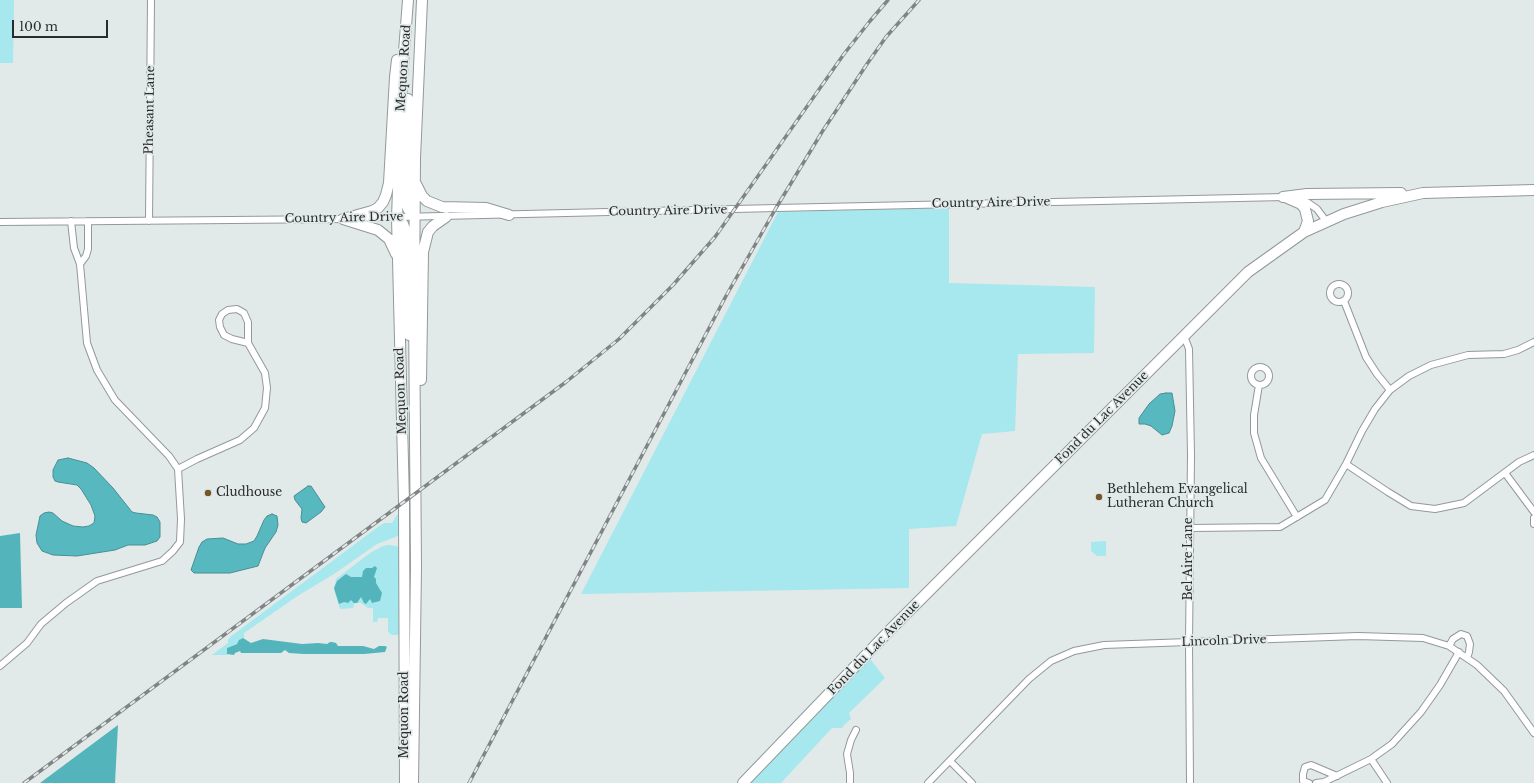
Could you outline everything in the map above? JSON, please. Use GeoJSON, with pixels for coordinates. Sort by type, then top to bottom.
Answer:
{"type":"FeatureCollection","features":[{"type":"Feature","properties":{"kind":"main road","name":"Mequon Road"},"geometry":{"type":"LineString","coordinates":[[405,783],[404,502],[397,218],[404,53],[408,0]]}},
{"type":"Feature","properties":{"kind":"main road","name":"Mequon Road"},"geometry":{"type":"LineString","coordinates":[[413,783],[416,559],[415,182],[422,0]]}},
{"type":"Feature","properties":{"kind":"main road"},"geometry":{"type":"LineString","coordinates":[[343,219],[378,208],[386,195],[389,183],[394,77],[400,39],[407,23]]}},
{"type":"Feature","properties":{"kind":"main road"},"geometry":{"type":"LineString","coordinates":[[404,53],[408,76],[406,202],[408,209],[415,217]]}},
{"type":"Feature","properties":{"kind":"main road"},"geometry":{"type":"LineString","coordinates":[[415,182],[422,196],[432,204],[442,207],[486,208],[509,215]]}},
{"type":"Feature","properties":{"kind":"main road","name":"Fond du Lac Avenue"},"geometry":{"type":"LineString","coordinates":[[743,783],[890,630],[1248,272],[1304,232],[1326,221],[1382,202],[1423,193],[1534,190]]}},
{"type":"Feature","properties":{"kind":"main road"},"geometry":{"type":"LineString","coordinates":[[1283,197],[1307,194],[1423,193]]}},
{"type":"Feature","properties":{"kind":"main road"},"geometry":{"type":"LineString","coordinates":[[1283,197],[1301,204],[1305,208],[1308,221],[1304,232]]}},
{"type":"Feature","properties":{"kind":"main road"},"geometry":{"type":"LineString","coordinates":[[415,409],[420,394],[423,358],[423,252],[428,232],[446,216]]}},
{"type":"Feature","properties":{"kind":"main road"},"geometry":{"type":"LineString","coordinates":[[397,218],[403,224],[406,232],[406,309],[415,384]]}},
{"type":"Feature","properties":{"kind":"main road"},"geometry":{"type":"LineString","coordinates":[[343,219],[378,230],[384,234],[393,246],[398,261]]}},
{"type":"Feature","properties":{"kind":"street","name":"Pheasant Lane"},"geometry":{"type":"LineString","coordinates":[[149,220],[151,0]]}},
{"type":"Feature","properties":{"kind":"street","name":"Country Aire Drive"},"geometry":{"type":"LineString","coordinates":[[0,222],[397,218],[784,207],[1283,197],[1296,198],[1307,202],[1317,208],[1326,221]]}},
{"type":"Feature","properties":{"kind":"street"},"geometry":{"type":"LineString","coordinates":[[0,666],[27,643],[41,624],[66,602],[97,580],[162,560],[173,551],[180,542],[181,519],[178,469],[169,456],[115,400],[97,370],[87,342],[80,264],[74,248],[71,221]]}},
{"type":"Feature","properties":{"kind":"street"},"geometry":{"type":"LineString","coordinates":[[80,264],[86,256],[88,249],[88,221]]}},
{"type":"Feature","properties":{"kind":"street"},"geometry":{"type":"LineString","coordinates":[[1344,301],[1366,357],[1390,390]]}},
{"type":"Feature","properties":{"kind":"street"},"geometry":{"type":"LineString","coordinates":[[178,469],[197,458],[240,440],[254,428],[265,408],[267,388],[265,373],[248,343],[248,322],[244,313],[237,309],[228,310],[222,314],[219,320],[220,327],[224,335],[232,339],[248,343]]}},
{"type":"Feature","properties":{"kind":"street","name":"Bel Aire Lane"},"geometry":{"type":"LineString","coordinates":[[1184,336],[1189,349],[1190,783]]}},
{"type":"Feature","properties":{"kind":"street"},"geometry":{"type":"LineString","coordinates":[[1190,528],[1280,527],[1325,500],[1375,409],[1390,390],[1409,376],[1431,365],[1468,355],[1504,354],[1518,350],[1534,342]]}},
{"type":"Feature","properties":{"kind":"street"},"geometry":{"type":"LineString","coordinates":[[1259,385],[1254,415],[1254,433],[1261,458],[1297,517]]}},
{"type":"Feature","properties":{"kind":"street"},"geometry":{"type":"LineString","coordinates":[[1346,464],[1411,506],[1435,509],[1464,503],[1519,462],[1534,455]]}},
{"type":"Feature","properties":{"kind":"street"},"geometry":{"type":"LineString","coordinates":[[1505,473],[1534,512]]}},
{"type":"Feature","properties":{"kind":"street"},"geometry":{"type":"LineString","coordinates":[[1534,518],[1534,524]]}},
{"type":"Feature","properties":{"kind":"street"},"geometry":{"type":"LineString","coordinates":[[1449,646],[1453,639],[1461,634],[1467,636],[1470,644],[1470,652],[1467,658]]}},
{"type":"Feature","properties":{"kind":"street","name":"Lincoln Drive"},"geometry":{"type":"LineString","coordinates":[[928,783],[1029,679],[1052,660],[1074,650],[1104,645],[1358,636],[1423,638],[1449,646],[1477,665],[1504,692],[1534,733]]}},
{"type":"Feature","properties":{"kind":"street"},"geometry":{"type":"LineString","coordinates":[[1316,783],[1324,782],[1371,759],[1392,744],[1421,712],[1440,685],[1459,652]]}},
{"type":"Feature","properties":{"kind":"street"},"geometry":{"type":"LineString","coordinates":[[850,783],[847,754],[856,730]]}},
{"type":"Feature","properties":{"kind":"street"},"geometry":{"type":"LineString","coordinates":[[1371,759],[1387,783]]}},
{"type":"Feature","properties":{"kind":"street"},"geometry":{"type":"LineString","coordinates":[[950,761],[972,783]]}},
{"type":"Feature","properties":{"kind":"street"},"geometry":{"type":"LineString","coordinates":[[1309,783],[1303,781],[1303,774],[1305,767],[1311,765],[1337,776]]}},
{"type":"Feature","properties":{"kind":"shaded area"},"geometry":{"type":"Polygon","coordinates":[[[0,0],[14,0],[13,63],[0,63],[0,0]]]}},
{"type":"Feature","properties":{"kind":"shaded area"},"geometry":{"type":"Polygon","coordinates":[[[949,208],[949,283],[1095,287],[1094,353],[1018,354],[1015,431],[982,434],[956,526],[909,529],[909,588],[581,594],[778,212],[949,208]]]}},
{"type":"Feature","properties":{"kind":"shaded area"},"geometry":{"type":"Polygon","coordinates":[[[1172,393],[1175,411],[1169,433],[1162,435],[1151,426],[1139,424],[1139,418],[1149,404],[1160,394],[1172,393]]]}},
{"type":"Feature","properties":{"kind":"shaded area"},"geometry":{"type":"Polygon","coordinates":[[[68,458],[87,463],[94,468],[113,488],[132,512],[157,517],[160,522],[160,537],[157,541],[145,545],[128,545],[115,550],[77,556],[53,555],[42,551],[37,543],[36,535],[40,516],[44,513],[53,513],[62,521],[73,526],[83,527],[94,523],[95,516],[91,505],[81,489],[77,485],[55,481],[53,477],[53,470],[58,460],[68,458]]]}},
{"type":"Feature","properties":{"kind":"shaded area"},"geometry":{"type":"Polygon","coordinates":[[[308,486],[311,486],[325,507],[321,512],[306,523],[302,522],[302,509],[295,500],[294,496],[308,486]]]}},
{"type":"Feature","properties":{"kind":"shaded area"},"geometry":{"type":"Polygon","coordinates":[[[272,514],[277,516],[278,525],[276,532],[265,548],[258,566],[230,573],[194,573],[191,570],[202,542],[207,539],[223,538],[238,544],[246,544],[254,541],[264,520],[267,516],[272,514]]]}},
{"type":"Feature","properties":{"kind":"shaded area"},"geometry":{"type":"Polygon","coordinates":[[[401,514],[400,534],[398,536],[377,544],[244,633],[244,638],[240,639],[238,643],[227,648],[228,655],[212,655],[228,643],[230,637],[378,527],[384,523],[392,523],[397,515],[401,514]]]}},
{"type":"Feature","properties":{"kind":"shaded area"},"geometry":{"type":"Polygon","coordinates":[[[20,533],[22,608],[0,608],[0,536],[20,533]]]}},
{"type":"Feature","properties":{"kind":"shaded area"},"geometry":{"type":"Polygon","coordinates":[[[1106,541],[1106,556],[1097,556],[1091,551],[1091,542],[1106,541]]]}},
{"type":"Feature","properties":{"kind":"shaded area"},"geometry":{"type":"Polygon","coordinates":[[[383,546],[397,546],[401,549],[400,634],[397,635],[392,635],[388,632],[388,618],[378,618],[377,622],[373,622],[373,608],[368,608],[361,603],[356,603],[354,604],[353,608],[340,609],[334,590],[336,579],[370,553],[383,546]]]}},
{"type":"Feature","properties":{"kind":"shaded area"},"geometry":{"type":"Polygon","coordinates":[[[375,566],[377,568],[374,577],[382,593],[380,601],[372,603],[370,599],[366,604],[361,597],[357,603],[354,603],[351,600],[348,603],[344,602],[339,604],[334,588],[337,581],[346,574],[351,577],[362,577],[363,571],[366,568],[372,568],[375,566]]]}},
{"type":"Feature","properties":{"kind":"shaded area"},"geometry":{"type":"Polygon","coordinates":[[[243,638],[251,643],[263,639],[302,644],[327,644],[332,642],[336,643],[338,646],[363,646],[374,649],[379,646],[387,647],[385,652],[364,654],[304,654],[289,653],[285,650],[281,653],[241,653],[240,651],[234,655],[227,654],[227,648],[237,644],[239,640],[243,638]]]}},
{"type":"Feature","properties":{"kind":"shaded area"},"geometry":{"type":"Polygon","coordinates":[[[870,659],[885,678],[849,713],[851,719],[842,728],[832,728],[781,783],[749,783],[870,659]]]}},
{"type":"Feature","properties":{"kind":"shaded area"},"geometry":{"type":"Polygon","coordinates":[[[118,725],[115,783],[40,783],[118,725]]]}},
{"type":"Feature","properties":{"kind":"railway"},"geometry":{"type":"LineString","coordinates":[[24,783],[566,382],[619,339],[673,285],[715,237],[844,54],[888,0]]}},
{"type":"Feature","properties":{"kind":"railway"},"geometry":{"type":"LineString","coordinates":[[469,783],[726,296],[776,208],[822,132],[867,64],[886,37],[919,0]]}},
{"type":"Feature","properties":{"kind":"place","name":"Cludhouse"},"geometry":{"type":"Point","coordinates":[208,493]}},
{"type":"Feature","properties":{"kind":"place","name":"Bethlehem Evangelical Lutheran Church"},"geometry":{"type":"Point","coordinates":[1099,497]}}]}
